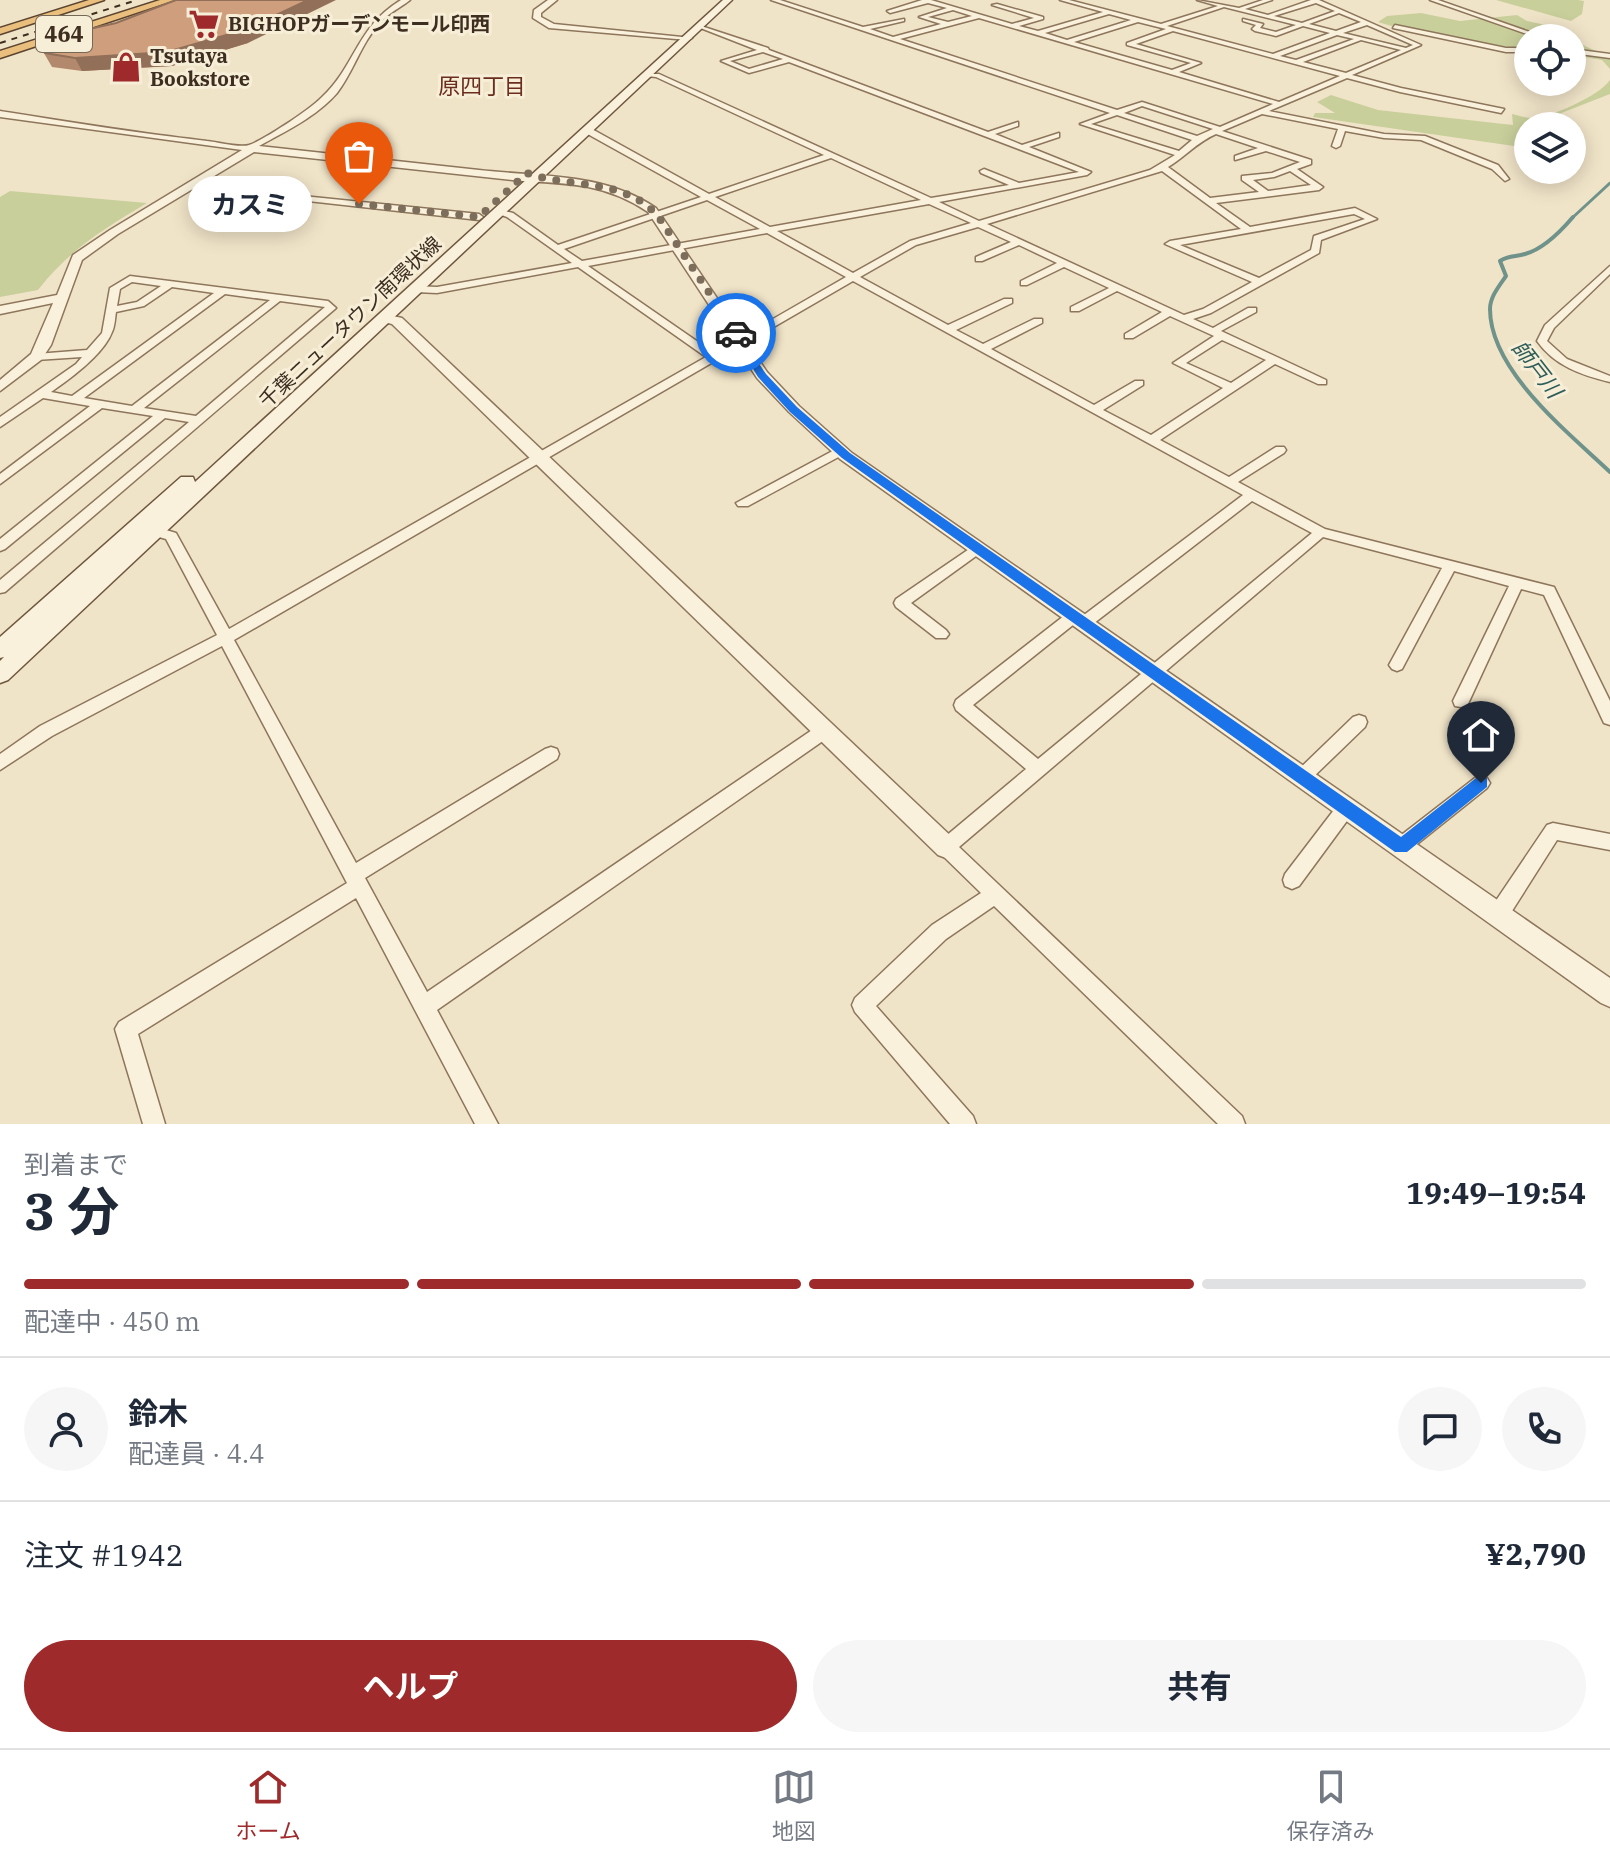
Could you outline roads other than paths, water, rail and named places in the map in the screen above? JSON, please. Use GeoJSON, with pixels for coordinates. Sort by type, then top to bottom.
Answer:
{"type":"FeatureCollection","features":[{"type":"Feature","properties":{"kind":"highway","name":"464"},"geometry":{"type":"LineString","coordinates":[[0,28],[80,0]]}},
{"type":"Feature","properties":{"kind":"highway"},"geometry":{"type":"LineString","coordinates":[[0,28],[89,0]]}},
{"type":"Feature","properties":{"kind":"highway","name":"464"},"geometry":{"type":"LineString","coordinates":[[0,28],[99,0]]}},
{"type":"Feature","properties":{"kind":"highway","name":"464"},"geometry":{"type":"LineString","coordinates":[[0,55],[170,0]]}},
{"type":"Feature","properties":{"kind":"highway","name":"464"},"geometry":{"type":"LineString","coordinates":[[0,48],[149,1]]}},
{"type":"Feature","properties":{"kind":"main road","name":"千葉ニュータウン南環状線"},"geometry":{"type":"LineString","coordinates":[[0,674],[499,211],[528,176],[587,130],[648,75],[719,0]]}},
{"type":"Feature","properties":{"kind":"main road","name":"千葉ニュータウン南環状線"},"geometry":{"type":"LineString","coordinates":[[0,650],[479,217],[728,0]]}},
{"type":"Feature","properties":{"kind":"street"},"geometry":{"type":"LineString","coordinates":[[257,147],[331,95],[370,27],[406,0]]}},
{"type":"Feature","properties":{"kind":"street"},"geometry":{"type":"LineString","coordinates":[[0,387],[36,357],[50,335],[60,298],[77,258],[190,186],[327,107],[340,95],[378,26],[394,11],[413,0]]}},
{"type":"Feature","properties":{"kind":"street"},"geometry":{"type":"LineString","coordinates":[[553,0],[537,12],[537,18],[552,26],[683,38]]}},
{"type":"Feature","properties":{"kind":"street"},"geometry":{"type":"LineString","coordinates":[[774,0],[1197,139]]}},
{"type":"Feature","properties":{"kind":"street"},"geometry":{"type":"LineString","coordinates":[[890,11],[946,0]]}},
{"type":"Feature","properties":{"kind":"street"},"geometry":{"type":"LineString","coordinates":[[967,12],[1013,0]]}},
{"type":"Feature","properties":{"kind":"street"},"geometry":{"type":"LineString","coordinates":[[1063,0],[1347,76],[1501,111]]}},
{"type":"Feature","properties":{"kind":"street"},"geometry":{"type":"LineString","coordinates":[[1200,0],[1408,50]]}},
{"type":"Feature","properties":{"kind":"street"},"geometry":{"type":"LineString","coordinates":[[1239,9],[1269,0]]}},
{"type":"Feature","properties":{"kind":"street"},"geometry":{"type":"LineString","coordinates":[[1433,0],[1514,28]]}},
{"type":"Feature","properties":{"kind":"street"},"geometry":{"type":"LineString","coordinates":[[930,1],[1280,104]]}},
{"type":"Feature","properties":{"kind":"street"},"geometry":{"type":"LineString","coordinates":[[0,763],[46,731],[225,638],[913,243],[1162,167],[1197,139],[1418,44],[1315,1],[1269,16]]}},
{"type":"Feature","properties":{"kind":"street"},"geometry":{"type":"LineString","coordinates":[[995,5],[1041,18],[1013,26]]}},
{"type":"Feature","properties":{"kind":"street"},"geometry":{"type":"LineString","coordinates":[[1160,26],[1224,6]]}},
{"type":"Feature","properties":{"kind":"street"},"geometry":{"type":"LineString","coordinates":[[947,24],[922,17],[955,8]]}},
{"type":"Feature","properties":{"kind":"street"},"geometry":{"type":"LineString","coordinates":[[1254,13],[1239,18],[1261,25],[1255,29],[1271,34],[1340,11]]}},
{"type":"Feature","properties":{"kind":"street"},"geometry":{"type":"LineString","coordinates":[[1039,33],[1110,13]]}},
{"type":"Feature","properties":{"kind":"street"},"geometry":{"type":"LineString","coordinates":[[894,39],[980,15]]}},
{"type":"Feature","properties":{"kind":"street"},"geometry":{"type":"LineString","coordinates":[[863,29],[902,20]]}},
{"type":"Feature","properties":{"kind":"street"},"geometry":{"type":"LineString","coordinates":[[1069,42],[1138,20]]}},
{"type":"Feature","properties":{"kind":"street"},"geometry":{"type":"LineString","coordinates":[[1274,56],[1368,23],[1514,50]]}},
{"type":"Feature","properties":{"kind":"street"},"geometry":{"type":"LineString","coordinates":[[415,289],[437,290],[766,228],[1087,173],[700,26]]}},
{"type":"Feature","properties":{"kind":"street"},"geometry":{"type":"LineString","coordinates":[[1106,52],[1173,29]]}},
{"type":"Feature","properties":{"kind":"street"},"geometry":{"type":"LineString","coordinates":[[1297,62],[1359,39]]}},
{"type":"Feature","properties":{"kind":"street"},"geometry":{"type":"LineString","coordinates":[[1131,44],[1198,63],[1173,72]]}},
{"type":"Feature","properties":{"kind":"street"},"geometry":{"type":"LineString","coordinates":[[766,49],[724,61],[749,71],[791,59]]}},
{"type":"Feature","properties":{"kind":"street"},"geometry":{"type":"LineString","coordinates":[[1586,53],[1610,56]]}},
{"type":"Feature","properties":{"kind":"street"},"geometry":{"type":"LineString","coordinates":[[648,75],[657,75],[933,200],[1322,382]]}},
{"type":"Feature","properties":{"kind":"street"},"geometry":{"type":"LineString","coordinates":[[1179,154],[1084,124],[1148,104],[1308,162],[1274,175],[1245,178],[1266,193]]}},
{"type":"Feature","properties":{"kind":"street"},"geometry":{"type":"LineString","coordinates":[[1262,111],[1342,129],[1422,138],[1495,167],[1505,179]]}},
{"type":"Feature","properties":{"kind":"street"},"geometry":{"type":"LineString","coordinates":[[2,112],[257,147],[528,176],[619,191],[644,203],[658,216],[762,375],[840,451],[1610,994]]}},
{"type":"Feature","properties":{"kind":"street"},"geometry":{"type":"LineString","coordinates":[[989,134],[1015,124]]}},
{"type":"Feature","properties":{"kind":"street"},"geometry":{"type":"LineString","coordinates":[[1336,146],[1342,129]]}},
{"type":"Feature","properties":{"kind":"street"},"geometry":{"type":"LineString","coordinates":[[587,130],[1250,496],[1321,532],[1549,591],[1610,718]]}},
{"type":"Feature","properties":{"kind":"street"},"geometry":{"type":"LineString","coordinates":[[1023,147],[1056,135]]}},
{"type":"Feature","properties":{"kind":"street"},"geometry":{"type":"LineString","coordinates":[[1238,158],[1266,148]]}},
{"type":"Feature","properties":{"kind":"street"},"geometry":{"type":"LineString","coordinates":[[557,248],[833,155]]}},
{"type":"Feature","properties":{"kind":"street"},"geometry":{"type":"LineString","coordinates":[[1162,167],[1248,230]]}},
{"type":"Feature","properties":{"kind":"street"},"geometry":{"type":"LineString","coordinates":[[1208,201],[1319,187],[1291,168]]}},
{"type":"Feature","properties":{"kind":"street"},"geometry":{"type":"LineString","coordinates":[[984,171],[1017,185]]}},
{"type":"Feature","properties":{"kind":"street"},"geometry":{"type":"LineString","coordinates":[[190,186],[479,217]]}},
{"type":"Feature","properties":{"kind":"street"},"geometry":{"type":"LineString","coordinates":[[499,211],[510,215],[714,358]]}},
{"type":"Feature","properties":{"kind":"street"},"geometry":{"type":"LineString","coordinates":[[1184,318],[1207,311],[1260,282],[1316,251],[1317,238],[1373,219],[1355,211],[1170,244],[1260,282]]}},
{"type":"Feature","properties":{"kind":"street"},"geometry":{"type":"LineString","coordinates":[[979,259],[1019,242]]}},
{"type":"Feature","properties":{"kind":"street"},"geometry":{"type":"LineString","coordinates":[[1024,283],[1064,263]]}},
{"type":"Feature","properties":{"kind":"street"},"geometry":{"type":"LineString","coordinates":[[1610,269],[1549,327],[1542,341],[1551,353],[1568,365],[1610,379]]}},
{"type":"Feature","properties":{"kind":"street"},"geometry":{"type":"LineString","coordinates":[[0,423],[80,366],[107,333],[115,288],[125,281],[328,304],[331,308],[0,588]]}},
{"type":"Feature","properties":{"kind":"street"},"geometry":{"type":"LineString","coordinates":[[111,310],[140,304],[170,284]]}},
{"type":"Feature","properties":{"kind":"street"},"geometry":{"type":"LineString","coordinates":[[1075,309],[1118,287]]}},
{"type":"Feature","properties":{"kind":"street"},"geometry":{"type":"LineString","coordinates":[[74,400],[223,291]]}},
{"type":"Feature","properties":{"kind":"street"},"geometry":{"type":"LineString","coordinates":[[0,310],[60,298]]}},
{"type":"Feature","properties":{"kind":"street"},"geometry":{"type":"LineString","coordinates":[[135,409],[278,298]]}},
{"type":"Feature","properties":{"kind":"street"},"geometry":{"type":"LineString","coordinates":[[947,330],[1008,301]]}},
{"type":"Feature","properties":{"kind":"street"},"geometry":{"type":"LineString","coordinates":[[1231,387],[1178,363],[1252,310]]}},
{"type":"Feature","properties":{"kind":"street"},"geometry":{"type":"LineString","coordinates":[[1129,336],[1170,311]]}},
{"type":"Feature","properties":{"kind":"street"},"geometry":{"type":"LineString","coordinates":[[384,318],[397,321],[1234,1124]]}},
{"type":"Feature","properties":{"kind":"street"},"geometry":{"type":"LineString","coordinates":[[982,349],[1038,321]]}},
{"type":"Feature","properties":{"kind":"street"},"geometry":{"type":"LineString","coordinates":[[36,357],[91,353]]}},
{"type":"Feature","properties":{"kind":"street"},"geometry":{"type":"LineString","coordinates":[[1150,441],[1275,359]]}},
{"type":"Feature","properties":{"kind":"street"},"geometry":{"type":"LineString","coordinates":[[1094,410],[1139,383]]}},
{"type":"Feature","properties":{"kind":"street"},"geometry":{"type":"LineString","coordinates":[[40,394],[199,420]]}},
{"type":"Feature","properties":{"kind":"street"},"geometry":{"type":"LineString","coordinates":[[0,480],[100,404]]}},
{"type":"Feature","properties":{"kind":"street"},"geometry":{"type":"LineString","coordinates":[[0,546],[163,414]]}},
{"type":"Feature","properties":{"kind":"street"},"geometry":{"type":"LineString","coordinates":[[1228,483],[1280,450]]}},
{"type":"Feature","properties":{"kind":"street"},"geometry":{"type":"LineString","coordinates":[[743,503],[840,451]]}},
{"type":"Feature","properties":{"kind":"street"},"geometry":{"type":"LineString","coordinates":[[1039,770],[962,705],[1250,496]]}},
{"type":"Feature","properties":{"kind":"street"},"geometry":{"type":"LineString","coordinates":[[153,531],[171,536],[487,1124]]}},
{"type":"Feature","properties":{"kind":"street"},"geometry":{"type":"LineString","coordinates":[[946,847],[1321,532]]}},
{"type":"Feature","properties":{"kind":"street"},"geometry":{"type":"LineString","coordinates":[[941,634],[901,603],[978,548]]}},
{"type":"Feature","properties":{"kind":"street"},"geometry":{"type":"LineString","coordinates":[[1397,665],[1450,566]]}},
{"type":"Feature","properties":{"kind":"street"},"geometry":{"type":"LineString","coordinates":[[1461,701],[1517,583]]}},
{"type":"Feature","properties":{"kind":"street"},"geometry":{"type":"LineString","coordinates":[[1302,777],[1359,722]]}},
{"type":"Feature","properties":{"kind":"street"},"geometry":{"type":"LineString","coordinates":[[424,1006],[824,731]]}},
{"type":"Feature","properties":{"kind":"street"},"geometry":{"type":"LineString","coordinates":[[154,1124],[126,1029],[551,754]]}},
{"type":"Feature","properties":{"kind":"street"},"geometry":{"type":"LineString","coordinates":[[1401,846],[1481,783]]}},
{"type":"Feature","properties":{"kind":"street"},"geometry":{"type":"LineString","coordinates":[[1292,880],[1346,808]]}},
{"type":"Feature","properties":{"kind":"street"},"geometry":{"type":"LineString","coordinates":[[1498,915],[1553,831],[1610,842]]}},
{"type":"Feature","properties":{"kind":"street"},"geometry":{"type":"LineString","coordinates":[[965,1124],[862,1005],[939,932],[995,894]]}},
{"type":"Feature","properties":{"kind":"waterway","name":"師戸川"},"geometry":{"type":"LineString","coordinates":[[1572,218],[1610,183]]}},
{"type":"Feature","properties":{"kind":"waterway","name":"師戸川"},"geometry":{"type":"LineString","coordinates":[[1572,218],[1539,248],[1500,261],[1506,276],[1490,305],[1493,332],[1517,378],[1554,420],[1610,472]]}},
{"type":"Feature","properties":{"kind":"railway"},"geometry":{"type":"LineString","coordinates":[[0,43],[137,0]]}},
{"type":"Feature","properties":{"kind":"place","name":"BIGHOPガーデンモール印西"},"geometry":{"type":"Point","coordinates":[204,24]}},
{"type":"Feature","properties":{"kind":"place","name":"Tsutaya Bookstore"},"geometry":{"type":"Point","coordinates":[126,67]}},
{"type":"Feature","properties":{"kind":"place","name":"カスミ"},"geometry":{"type":"Point","coordinates":[359,204]}},
{"type":"Feature","properties":{"kind":"district","name":"原四丁目"},"geometry":{"type":"Point","coordinates":[482,86]}}]}
